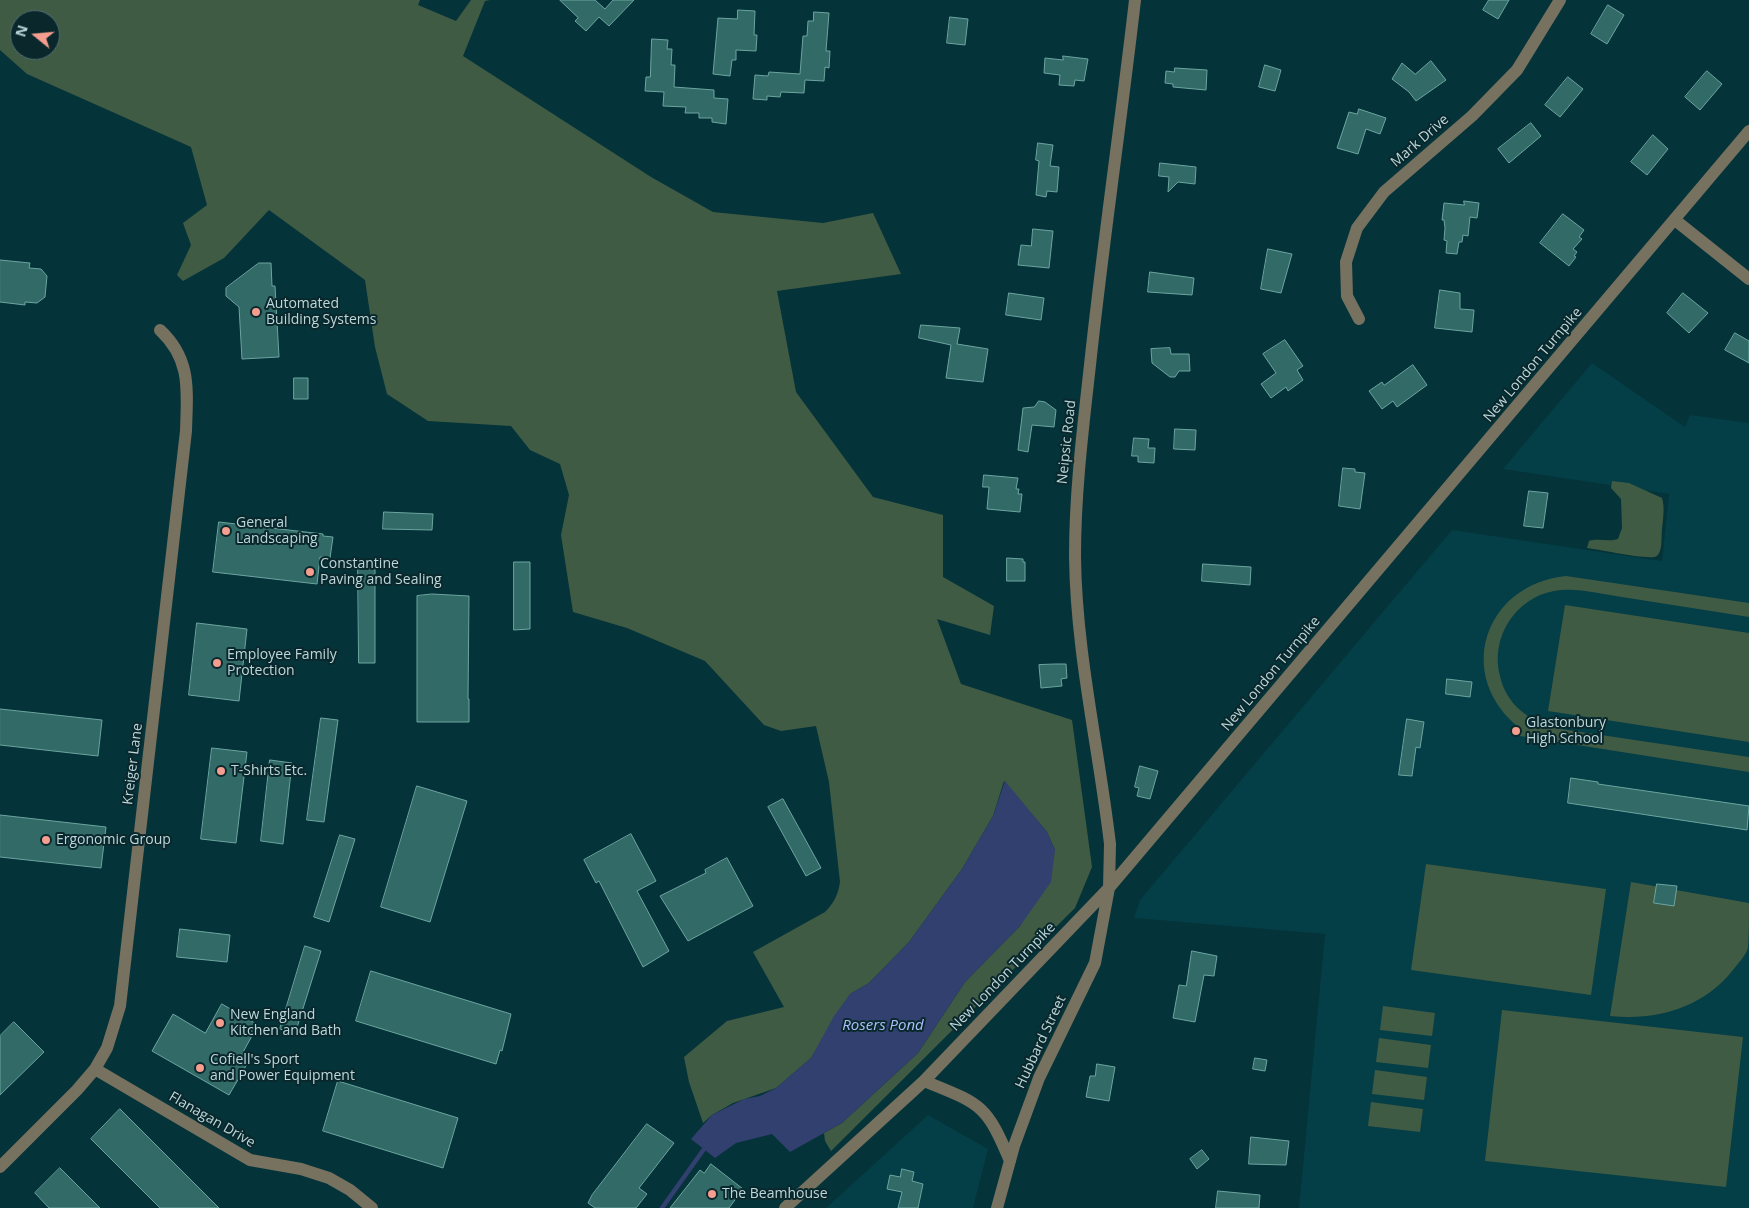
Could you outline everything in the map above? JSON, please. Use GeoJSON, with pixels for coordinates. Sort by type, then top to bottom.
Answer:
{"type":"FeatureCollection","features":[{"type":"Feature","properties":{"kind":"street","name":"Neipsic Road"},"geometry":{"type":"LineString","coordinates":[[1109,888],[1110,844],[1084,662],[1075,558],[1076,517],[1078,477],[1102,259],[1135,0]]}},
{"type":"Feature","properties":{"kind":"street","name":"Mark Drive"},"geometry":{"type":"LineString","coordinates":[[1359,319],[1347,296],[1346,287],[1346,262],[1357,228],[1384,192],[1472,116],[1517,70],[1560,0]]}},
{"type":"Feature","properties":{"kind":"street","name":"New London Turnpike"},"geometry":{"type":"LineString","coordinates":[[785,1208],[924,1081],[1109,888],[1749,131]]}},
{"type":"Feature","properties":{"kind":"street"},"geometry":{"type":"LineString","coordinates":[[1675,220],[1749,279]]}},
{"type":"Feature","properties":{"kind":"street","name":"Kreiger Lane"},"geometry":{"type":"LineString","coordinates":[[0,1167],[77,1090],[95,1069],[107,1048],[116,1024],[123,987],[183,462],[186,408],[185,375],[179,351],[160,330]]}},
{"type":"Feature","properties":{"kind":"street","name":"Hubbard Street"},"geometry":{"type":"LineString","coordinates":[[998,1208],[1010,1161],[1049,1056],[1095,963],[1109,888]]}},
{"type":"Feature","properties":{"kind":"street","name":"Flanagan Drive"},"geometry":{"type":"LineString","coordinates":[[95,1069],[250,1160],[301,1169],[329,1178],[350,1190],[372,1208]]}},
{"type":"Feature","properties":{"kind":"street"},"geometry":{"type":"LineString","coordinates":[[924,1081],[965,1098],[982,1109],[997,1130],[1010,1161]]}},
{"type":"Feature","properties":{"kind":"shaded area","name":"Glastonbury High School"},"geometry":{"type":"Polygon","coordinates":[[[1592,363],[1685,427],[1690,415],[1749,423],[1749,1208],[1299,1208],[1325,934],[1134,918],[1140,900],[1452,530],[1662,561],[1669,494],[1503,469],[1592,363]]]}},
{"type":"Feature","properties":{"kind":"shaded area"},"geometry":{"type":"Polygon","coordinates":[[[928,1115],[988,1149],[973,1208],[826,1208],[928,1115]]]}},
{"type":"Feature","properties":{"kind":"green space"},"geometry":{"type":"Polygon","coordinates":[[[0,0],[420,0],[418,5],[456,21],[471,0],[490,0],[485,1],[463,56],[651,177],[713,212],[823,223],[873,213],[901,274],[777,291],[796,392],[873,497],[943,515],[943,577],[994,606],[990,635],[937,619],[961,684],[1072,720],[1092,867],[1075,908],[831,1151],[825,1141],[824,1133],[842,1123],[918,1053],[965,982],[1020,926],[1055,850],[1047,832],[1004,781],[993,816],[962,869],[909,942],[869,983],[850,994],[811,1058],[776,1088],[733,1103],[712,1115],[703,1123],[689,1082],[684,1057],[727,1021],[784,1007],[753,952],[825,912],[833,902],[838,891],[840,882],[829,782],[816,726],[781,731],[764,725],[705,661],[627,628],[573,612],[561,535],[569,495],[560,464],[530,450],[511,426],[428,421],[387,394],[375,347],[365,280],[269,210],[224,258],[183,281],[177,275],[191,245],[183,223],[207,205],[191,147],[27,74],[11,60],[60,60],[60,10],[10,10],[10,59],[0,50],[0,0]]]}},
{"type":"Feature","properties":{"kind":"green space"},"geometry":{"type":"Polygon","coordinates":[[[1612,481],[1629,483],[1662,498],[1664,509],[1660,550],[1657,556],[1635,556],[1587,548],[1589,541],[1618,539],[1622,528],[1621,499],[1611,488],[1612,481]]]}},
{"type":"Feature","properties":{"kind":"green space"},"geometry":{"type":"Polygon","coordinates":[[[1566,576],[1749,603],[1749,617],[1579,590],[1554,591],[1540,595],[1517,611],[1502,634],[1498,662],[1500,676],[1507,695],[1513,703],[1535,720],[1554,728],[1749,757],[1749,772],[1520,736],[1521,729],[1500,708],[1488,684],[1484,660],[1487,636],[1498,614],[1515,596],[1538,583],[1566,576]]]}},
{"type":"Feature","properties":{"kind":"green space"},"geometry":{"type":"Polygon","coordinates":[[[1565,605],[1749,633],[1749,742],[1548,711],[1565,605]]]}},
{"type":"Feature","properties":{"kind":"green space"},"geometry":{"type":"Polygon","coordinates":[[[1426,864],[1606,889],[1591,995],[1411,970],[1426,864]]]}},
{"type":"Feature","properties":{"kind":"green space"},"geometry":{"type":"Polygon","coordinates":[[[1631,882],[1749,903],[1748,948],[1745,954],[1721,983],[1693,1003],[1661,1014],[1627,1017],[1610,1016],[1631,882]]]}},
{"type":"Feature","properties":{"kind":"green space"},"geometry":{"type":"Polygon","coordinates":[[[1383,1006],[1435,1013],[1432,1036],[1380,1030],[1383,1006]]]}},
{"type":"Feature","properties":{"kind":"green space"},"geometry":{"type":"Polygon","coordinates":[[[1502,1010],[1743,1037],[1726,1187],[1485,1161],[1502,1010]]]}},
{"type":"Feature","properties":{"kind":"green space"},"geometry":{"type":"Polygon","coordinates":[[[1379,1038],[1431,1045],[1428,1068],[1376,1062],[1379,1038]]]}},
{"type":"Feature","properties":{"kind":"green space"},"geometry":{"type":"Polygon","coordinates":[[[1375,1070],[1427,1077],[1424,1100],[1372,1094],[1375,1070]]]}},
{"type":"Feature","properties":{"kind":"green space"},"geometry":{"type":"Polygon","coordinates":[[[1371,1102],[1423,1109],[1420,1132],[1368,1126],[1371,1102]]]}},
{"type":"Feature","properties":{"kind":"water","name":"Rosers Pond"},"geometry":{"type":"Polygon","coordinates":[[[1005,781],[1047,832],[1055,850],[1051,882],[1020,926],[965,982],[918,1053],[842,1123],[790,1152],[772,1134],[736,1143],[715,1158],[691,1139],[712,1115],[744,1099],[760,1096],[776,1088],[811,1058],[834,1016],[850,994],[869,983],[909,942],[962,869],[993,816],[1005,781]]]}},
{"type":"Feature","properties":{"kind":"building"},"geometry":{"type":"Polygon","coordinates":[[[560,0],[595,0],[605,9],[613,0],[634,0],[609,26],[599,17],[586,31],[575,21],[578,18],[560,0]]]}},
{"type":"Feature","properties":{"kind":"building"},"geometry":{"type":"Polygon","coordinates":[[[1489,0],[1509,0],[1498,19],[1483,10],[1489,0]]]}},
{"type":"Feature","properties":{"kind":"building"},"geometry":{"type":"Polygon","coordinates":[[[1608,5],[1624,15],[1607,44],[1591,34],[1608,5]]]}},
{"type":"Feature","properties":{"kind":"building"},"geometry":{"type":"Polygon","coordinates":[[[738,10],[755,11],[754,35],[757,35],[756,51],[736,50],[736,60],[732,60],[730,76],[713,74],[718,18],[737,19],[738,10]]]}},
{"type":"Feature","properties":{"kind":"building"},"geometry":{"type":"Polygon","coordinates":[[[814,12],[829,13],[826,51],[830,51],[829,68],[825,67],[824,81],[805,80],[804,93],[781,92],[780,97],[767,96],[767,100],[753,99],[755,75],[768,76],[769,72],[800,74],[803,36],[807,36],[808,21],[813,21],[814,12]]]}},
{"type":"Feature","properties":{"kind":"building"},"geometry":{"type":"Polygon","coordinates":[[[950,17],[968,19],[965,45],[947,43],[950,17]]]}},
{"type":"Feature","properties":{"kind":"building"},"geometry":{"type":"Polygon","coordinates":[[[652,39],[668,40],[667,49],[672,49],[671,65],[675,65],[674,87],[714,90],[714,98],[728,99],[726,124],[712,122],[712,118],[699,118],[699,113],[685,113],[686,107],[663,106],[664,92],[645,91],[646,77],[650,77],[652,39]]]}},
{"type":"Feature","properties":{"kind":"building"},"geometry":{"type":"Polygon","coordinates":[[[1063,56],[1088,59],[1084,81],[1075,80],[1074,86],[1059,85],[1060,75],[1044,73],[1045,58],[1063,60],[1063,56]]]}},
{"type":"Feature","properties":{"kind":"building"},"geometry":{"type":"Polygon","coordinates":[[[1431,61],[1446,80],[1416,101],[1409,92],[1392,79],[1402,63],[1415,74],[1431,61]]]}},
{"type":"Feature","properties":{"kind":"building"},"geometry":{"type":"Polygon","coordinates":[[[1265,65],[1281,70],[1275,91],[1259,87],[1265,65]]]}},
{"type":"Feature","properties":{"kind":"building"},"geometry":{"type":"Polygon","coordinates":[[[1175,68],[1207,70],[1206,90],[1173,87],[1173,84],[1165,83],[1166,71],[1174,72],[1175,68]]]}},
{"type":"Feature","properties":{"kind":"building"},"geometry":{"type":"Polygon","coordinates":[[[1707,71],[1722,84],[1700,110],[1685,97],[1707,71]]]}},
{"type":"Feature","properties":{"kind":"building"},"geometry":{"type":"Polygon","coordinates":[[[1568,77],[1583,89],[1560,117],[1545,105],[1568,77]]]}},
{"type":"Feature","properties":{"kind":"building"},"geometry":{"type":"Polygon","coordinates":[[[1359,109],[1386,118],[1380,134],[1366,129],[1358,154],[1337,148],[1349,112],[1357,114],[1359,109]]]}},
{"type":"Feature","properties":{"kind":"building"},"geometry":{"type":"Polygon","coordinates":[[[1531,123],[1541,136],[1509,163],[1498,149],[1531,123]]]}},
{"type":"Feature","properties":{"kind":"building"},"geometry":{"type":"Polygon","coordinates":[[[1653,135],[1668,149],[1647,175],[1631,162],[1653,135]]]}},
{"type":"Feature","properties":{"kind":"building"},"geometry":{"type":"Polygon","coordinates":[[[1038,143],[1053,145],[1050,166],[1059,167],[1057,192],[1047,191],[1046,197],[1036,195],[1039,161],[1036,160],[1038,143]]]}},
{"type":"Feature","properties":{"kind":"building"},"geometry":{"type":"Polygon","coordinates":[[[1160,163],[1196,167],[1195,184],[1178,182],[1168,192],[1169,177],[1159,176],[1160,163]]]}},
{"type":"Feature","properties":{"kind":"building"},"geometry":{"type":"Polygon","coordinates":[[[1464,201],[1479,203],[1477,218],[1470,217],[1468,236],[1463,235],[1462,242],[1459,242],[1457,254],[1446,253],[1447,241],[1444,240],[1445,228],[1444,220],[1442,220],[1444,203],[1464,205],[1464,201]]]}},
{"type":"Feature","properties":{"kind":"building"},"geometry":{"type":"Polygon","coordinates":[[[1563,214],[1584,230],[1579,237],[1582,239],[1573,249],[1577,252],[1574,256],[1576,257],[1569,266],[1540,243],[1563,214]]]}},
{"type":"Feature","properties":{"kind":"building"},"geometry":{"type":"Polygon","coordinates":[[[1033,229],[1053,231],[1049,268],[1018,265],[1021,245],[1031,246],[1033,229]]]}},
{"type":"Feature","properties":{"kind":"building"},"geometry":{"type":"Polygon","coordinates":[[[1268,249],[1292,254],[1281,293],[1261,289],[1268,249]]]}},
{"type":"Feature","properties":{"kind":"building"},"geometry":{"type":"Polygon","coordinates":[[[0,260],[30,263],[29,268],[41,269],[47,276],[45,297],[37,303],[25,302],[25,305],[0,302],[0,260]]]}},
{"type":"Feature","properties":{"kind":"building"},"geometry":{"type":"Polygon","coordinates":[[[259,263],[271,263],[272,286],[275,286],[279,357],[242,359],[239,307],[226,296],[226,288],[259,263]]]}},
{"type":"Feature","properties":{"kind":"building"},"geometry":{"type":"Polygon","coordinates":[[[1150,272],[1194,278],[1192,295],[1148,292],[1150,272]]]}},
{"type":"Feature","properties":{"kind":"building"},"geometry":{"type":"Polygon","coordinates":[[[1440,290],[1460,293],[1460,309],[1474,310],[1472,332],[1435,328],[1440,290]]]}},
{"type":"Feature","properties":{"kind":"building"},"geometry":{"type":"Polygon","coordinates":[[[1009,293],[1044,298],[1041,320],[1006,315],[1009,293]]]}},
{"type":"Feature","properties":{"kind":"building"},"geometry":{"type":"Polygon","coordinates":[[[1683,293],[1708,313],[1689,333],[1667,313],[1683,293]]]}},
{"type":"Feature","properties":{"kind":"building"},"geometry":{"type":"Polygon","coordinates":[[[921,325],[960,328],[957,344],[988,349],[983,382],[946,378],[951,345],[919,338],[921,325]]]}},
{"type":"Feature","properties":{"kind":"building"},"geometry":{"type":"Polygon","coordinates":[[[1735,333],[1749,341],[1749,363],[1725,350],[1735,333]]]}},
{"type":"Feature","properties":{"kind":"building"},"geometry":{"type":"Polygon","coordinates":[[[1285,340],[1303,366],[1297,370],[1303,380],[1288,391],[1286,387],[1271,398],[1261,384],[1276,373],[1263,354],[1285,340]]]}},
{"type":"Feature","properties":{"kind":"building"},"geometry":{"type":"Polygon","coordinates":[[[1170,348],[1171,354],[1189,354],[1190,371],[1179,371],[1175,377],[1170,377],[1152,363],[1151,349],[1170,348]]]}},
{"type":"Feature","properties":{"kind":"building"},"geometry":{"type":"Polygon","coordinates":[[[1413,365],[1427,385],[1397,407],[1393,401],[1382,409],[1369,391],[1382,382],[1384,385],[1413,365]]]}},
{"type":"Feature","properties":{"kind":"building"},"geometry":{"type":"Polygon","coordinates":[[[294,378],[308,378],[308,399],[294,399],[294,378]]]}},
{"type":"Feature","properties":{"kind":"building"},"geometry":{"type":"Polygon","coordinates":[[[1039,401],[1045,402],[1056,410],[1054,427],[1032,425],[1028,452],[1018,450],[1023,408],[1034,407],[1039,401]]]}},
{"type":"Feature","properties":{"kind":"building"},"geometry":{"type":"Polygon","coordinates":[[[1175,429],[1196,430],[1195,450],[1174,449],[1175,429]]]}},
{"type":"Feature","properties":{"kind":"building"},"geometry":{"type":"Polygon","coordinates":[[[1134,438],[1149,439],[1148,448],[1155,448],[1154,463],[1138,462],[1138,456],[1132,456],[1134,438]]]}},
{"type":"Feature","properties":{"kind":"building"},"geometry":{"type":"Polygon","coordinates":[[[1343,468],[1355,469],[1355,472],[1365,473],[1360,509],[1339,506],[1343,468]]]}},
{"type":"Feature","properties":{"kind":"building"},"geometry":{"type":"Polygon","coordinates":[[[984,475],[1018,478],[1016,489],[1019,489],[1018,494],[1022,494],[1020,512],[987,509],[989,487],[983,487],[984,475]]]}},
{"type":"Feature","properties":{"kind":"building"},"geometry":{"type":"Polygon","coordinates":[[[1529,491],[1548,493],[1543,528],[1524,526],[1529,491]]]}},
{"type":"Feature","properties":{"kind":"building"},"geometry":{"type":"Polygon","coordinates":[[[384,512],[433,514],[432,530],[383,529],[384,512]]]}},
{"type":"Feature","properties":{"kind":"building"},"geometry":{"type":"Polygon","coordinates":[[[219,522],[323,534],[323,536],[333,537],[330,558],[320,557],[317,584],[213,572],[219,522]]]}},
{"type":"Feature","properties":{"kind":"building"},"geometry":{"type":"Polygon","coordinates":[[[1007,558],[1023,559],[1023,562],[1025,562],[1025,581],[1007,581],[1007,558]]]}},
{"type":"Feature","properties":{"kind":"building"},"geometry":{"type":"Polygon","coordinates":[[[514,562],[530,562],[530,629],[514,630],[514,562]]]}},
{"type":"Feature","properties":{"kind":"building"},"geometry":{"type":"Polygon","coordinates":[[[1203,564],[1251,567],[1250,585],[1202,581],[1203,564]]]}},
{"type":"Feature","properties":{"kind":"building"},"geometry":{"type":"Polygon","coordinates":[[[358,567],[375,567],[375,663],[359,663],[358,567]]]}},
{"type":"Feature","properties":{"kind":"building"},"geometry":{"type":"Polygon","coordinates":[[[432,594],[469,596],[469,722],[417,722],[417,596],[432,594]]]}},
{"type":"Feature","properties":{"kind":"building"},"geometry":{"type":"Polygon","coordinates":[[[197,623],[247,629],[239,701],[189,695],[197,623]]]}},
{"type":"Feature","properties":{"kind":"building"},"geometry":{"type":"Polygon","coordinates":[[[1066,664],[1067,678],[1061,679],[1062,686],[1041,688],[1039,665],[1066,664]]]}},
{"type":"Feature","properties":{"kind":"building"},"geometry":{"type":"Polygon","coordinates":[[[1447,679],[1472,682],[1470,697],[1446,694],[1447,679]]]}},
{"type":"Feature","properties":{"kind":"building"},"geometry":{"type":"Polygon","coordinates":[[[0,709],[102,720],[98,756],[0,745],[0,709]]]}},
{"type":"Feature","properties":{"kind":"building"},"geometry":{"type":"Polygon","coordinates":[[[321,718],[338,720],[324,822],[307,820],[321,718]]]}},
{"type":"Feature","properties":{"kind":"building"},"geometry":{"type":"Polygon","coordinates":[[[1407,719],[1424,722],[1420,748],[1416,747],[1412,776],[1399,775],[1407,719]]]}},
{"type":"Feature","properties":{"kind":"building"},"geometry":{"type":"Polygon","coordinates":[[[212,748],[247,752],[236,843],[201,839],[212,748]]]}},
{"type":"Feature","properties":{"kind":"building"},"geometry":{"type":"Polygon","coordinates":[[[270,760],[292,763],[283,844],[261,841],[270,760]]]}},
{"type":"Feature","properties":{"kind":"building"},"geometry":{"type":"Polygon","coordinates":[[[1140,766],[1158,771],[1150,799],[1137,796],[1139,788],[1135,787],[1140,766]]]}},
{"type":"Feature","properties":{"kind":"building"},"geometry":{"type":"Polygon","coordinates":[[[1571,778],[1598,782],[1598,784],[1749,806],[1747,830],[1568,803],[1571,778]]]}},
{"type":"Feature","properties":{"kind":"building"},"geometry":{"type":"Polygon","coordinates":[[[417,786],[467,801],[430,922],[381,907],[417,786]]]}},
{"type":"Feature","properties":{"kind":"building"},"geometry":{"type":"Polygon","coordinates":[[[783,799],[821,868],[806,876],[768,807],[783,799]]]}},
{"type":"Feature","properties":{"kind":"building"},"geometry":{"type":"Polygon","coordinates":[[[0,815],[106,827],[101,868],[0,857],[0,815]]]}},
{"type":"Feature","properties":{"kind":"building"},"geometry":{"type":"Polygon","coordinates":[[[631,834],[656,881],[637,891],[669,951],[643,967],[599,881],[596,883],[584,860],[631,834]]]}},
{"type":"Feature","properties":{"kind":"building"},"geometry":{"type":"Polygon","coordinates":[[[340,835],[355,839],[329,922],[314,917],[340,835]]]}},
{"type":"Feature","properties":{"kind":"building"},"geometry":{"type":"Polygon","coordinates":[[[727,858],[753,906],[688,941],[660,896],[706,873],[705,870],[727,858]]]}},
{"type":"Feature","properties":{"kind":"building"},"geometry":{"type":"Polygon","coordinates":[[[1657,884],[1677,886],[1674,906],[1654,903],[1657,884]]]}},
{"type":"Feature","properties":{"kind":"building"},"geometry":{"type":"Polygon","coordinates":[[[180,929],[230,935],[227,962],[177,957],[180,929]]]}},
{"type":"Feature","properties":{"kind":"building"},"geometry":{"type":"Polygon","coordinates":[[[305,946],[321,951],[295,1034],[280,1029],[305,946]]]}},
{"type":"Feature","properties":{"kind":"building"},"geometry":{"type":"Polygon","coordinates":[[[1192,951],[1217,956],[1214,976],[1204,975],[1195,1022],[1173,1018],[1179,985],[1186,986],[1192,951]]]}},
{"type":"Feature","properties":{"kind":"building"},"geometry":{"type":"Polygon","coordinates":[[[371,971],[511,1014],[502,1051],[500,1050],[496,1064],[356,1021],[371,971]]]}},
{"type":"Feature","properties":{"kind":"building"},"geometry":{"type":"Polygon","coordinates":[[[222,1004],[258,1025],[242,1054],[250,1059],[229,1095],[152,1051],[173,1014],[205,1033],[222,1004]]]}},
{"type":"Feature","properties":{"kind":"building"},"geometry":{"type":"Polygon","coordinates":[[[14,1022],[44,1052],[0,1095],[0,1036],[14,1022]]]}},
{"type":"Feature","properties":{"kind":"building"},"geometry":{"type":"Polygon","coordinates":[[[1255,1058],[1267,1060],[1265,1071],[1253,1069],[1255,1058]]]}},
{"type":"Feature","properties":{"kind":"building"},"geometry":{"type":"Polygon","coordinates":[[[1097,1064],[1115,1067],[1109,1101],[1086,1097],[1090,1076],[1095,1076],[1097,1064]]]}},
{"type":"Feature","properties":{"kind":"building"},"geometry":{"type":"Polygon","coordinates":[[[338,1081],[458,1118],[443,1168],[323,1131],[338,1081]]]}},
{"type":"Feature","properties":{"kind":"building"},"geometry":{"type":"Polygon","coordinates":[[[120,1109],[219,1208],[160,1208],[91,1139],[120,1109]]]}},
{"type":"Feature","properties":{"kind":"building"},"geometry":{"type":"Polygon","coordinates":[[[647,1124],[674,1143],[639,1188],[647,1194],[636,1208],[595,1208],[588,1203],[592,1195],[647,1124]]]}},
{"type":"Feature","properties":{"kind":"building"},"geometry":{"type":"Polygon","coordinates":[[[1251,1137],[1289,1141],[1286,1165],[1249,1164],[1251,1137]]]}},
{"type":"Feature","properties":{"kind":"building"},"geometry":{"type":"Polygon","coordinates":[[[1202,1150],[1209,1159],[1197,1169],[1190,1159],[1202,1150]]]}},
{"type":"Feature","properties":{"kind":"building"},"geometry":{"type":"Polygon","coordinates":[[[711,1164],[743,1189],[729,1208],[670,1208],[700,1170],[704,1173],[711,1164]]]}},
{"type":"Feature","properties":{"kind":"building"},"geometry":{"type":"Polygon","coordinates":[[[60,1168],[100,1208],[49,1208],[35,1193],[60,1168]]]}},
{"type":"Feature","properties":{"kind":"building"},"geometry":{"type":"Polygon","coordinates":[[[902,1169],[914,1172],[912,1181],[923,1184],[918,1208],[898,1208],[902,1192],[887,1189],[890,1175],[900,1177],[902,1169]]]}},
{"type":"Feature","properties":{"kind":"building"},"geometry":{"type":"Polygon","coordinates":[[[1218,1191],[1260,1195],[1259,1208],[1216,1208],[1218,1191]]]}},
{"type":"Feature","properties":{"kind":"waterway"},"geometry":{"type":"LineString","coordinates":[[662,1208],[704,1149]]}},
{"type":"Feature","properties":{"kind":"place","name":"Automated Building Systems"},"geometry":{"type":"Point","coordinates":[256,312]}},
{"type":"Feature","properties":{"kind":"place","name":"General Landscaping"},"geometry":{"type":"Point","coordinates":[226,531]}},
{"type":"Feature","properties":{"kind":"place","name":"Constantine Paving and Sealing"},"geometry":{"type":"Point","coordinates":[310,572]}},
{"type":"Feature","properties":{"kind":"place","name":"Employee Family Protection"},"geometry":{"type":"Point","coordinates":[217,663]}},
{"type":"Feature","properties":{"kind":"place","name":"Glastonbury High School"},"geometry":{"type":"Point","coordinates":[1516,731]}},
{"type":"Feature","properties":{"kind":"place","name":"T-Shirts Etc."},"geometry":{"type":"Point","coordinates":[221,771]}},
{"type":"Feature","properties":{"kind":"place","name":"Ergonomic Group"},"geometry":{"type":"Point","coordinates":[46,840]}},
{"type":"Feature","properties":{"kind":"place","name":"New England Kitchen and Bath"},"geometry":{"type":"Point","coordinates":[220,1023]}},
{"type":"Feature","properties":{"kind":"place","name":"Cofiell's Sport and Power Equipment"},"geometry":{"type":"Point","coordinates":[200,1068]}},
{"type":"Feature","properties":{"kind":"place","name":"The Beamhouse"},"geometry":{"type":"Point","coordinates":[712,1194]}}]}
